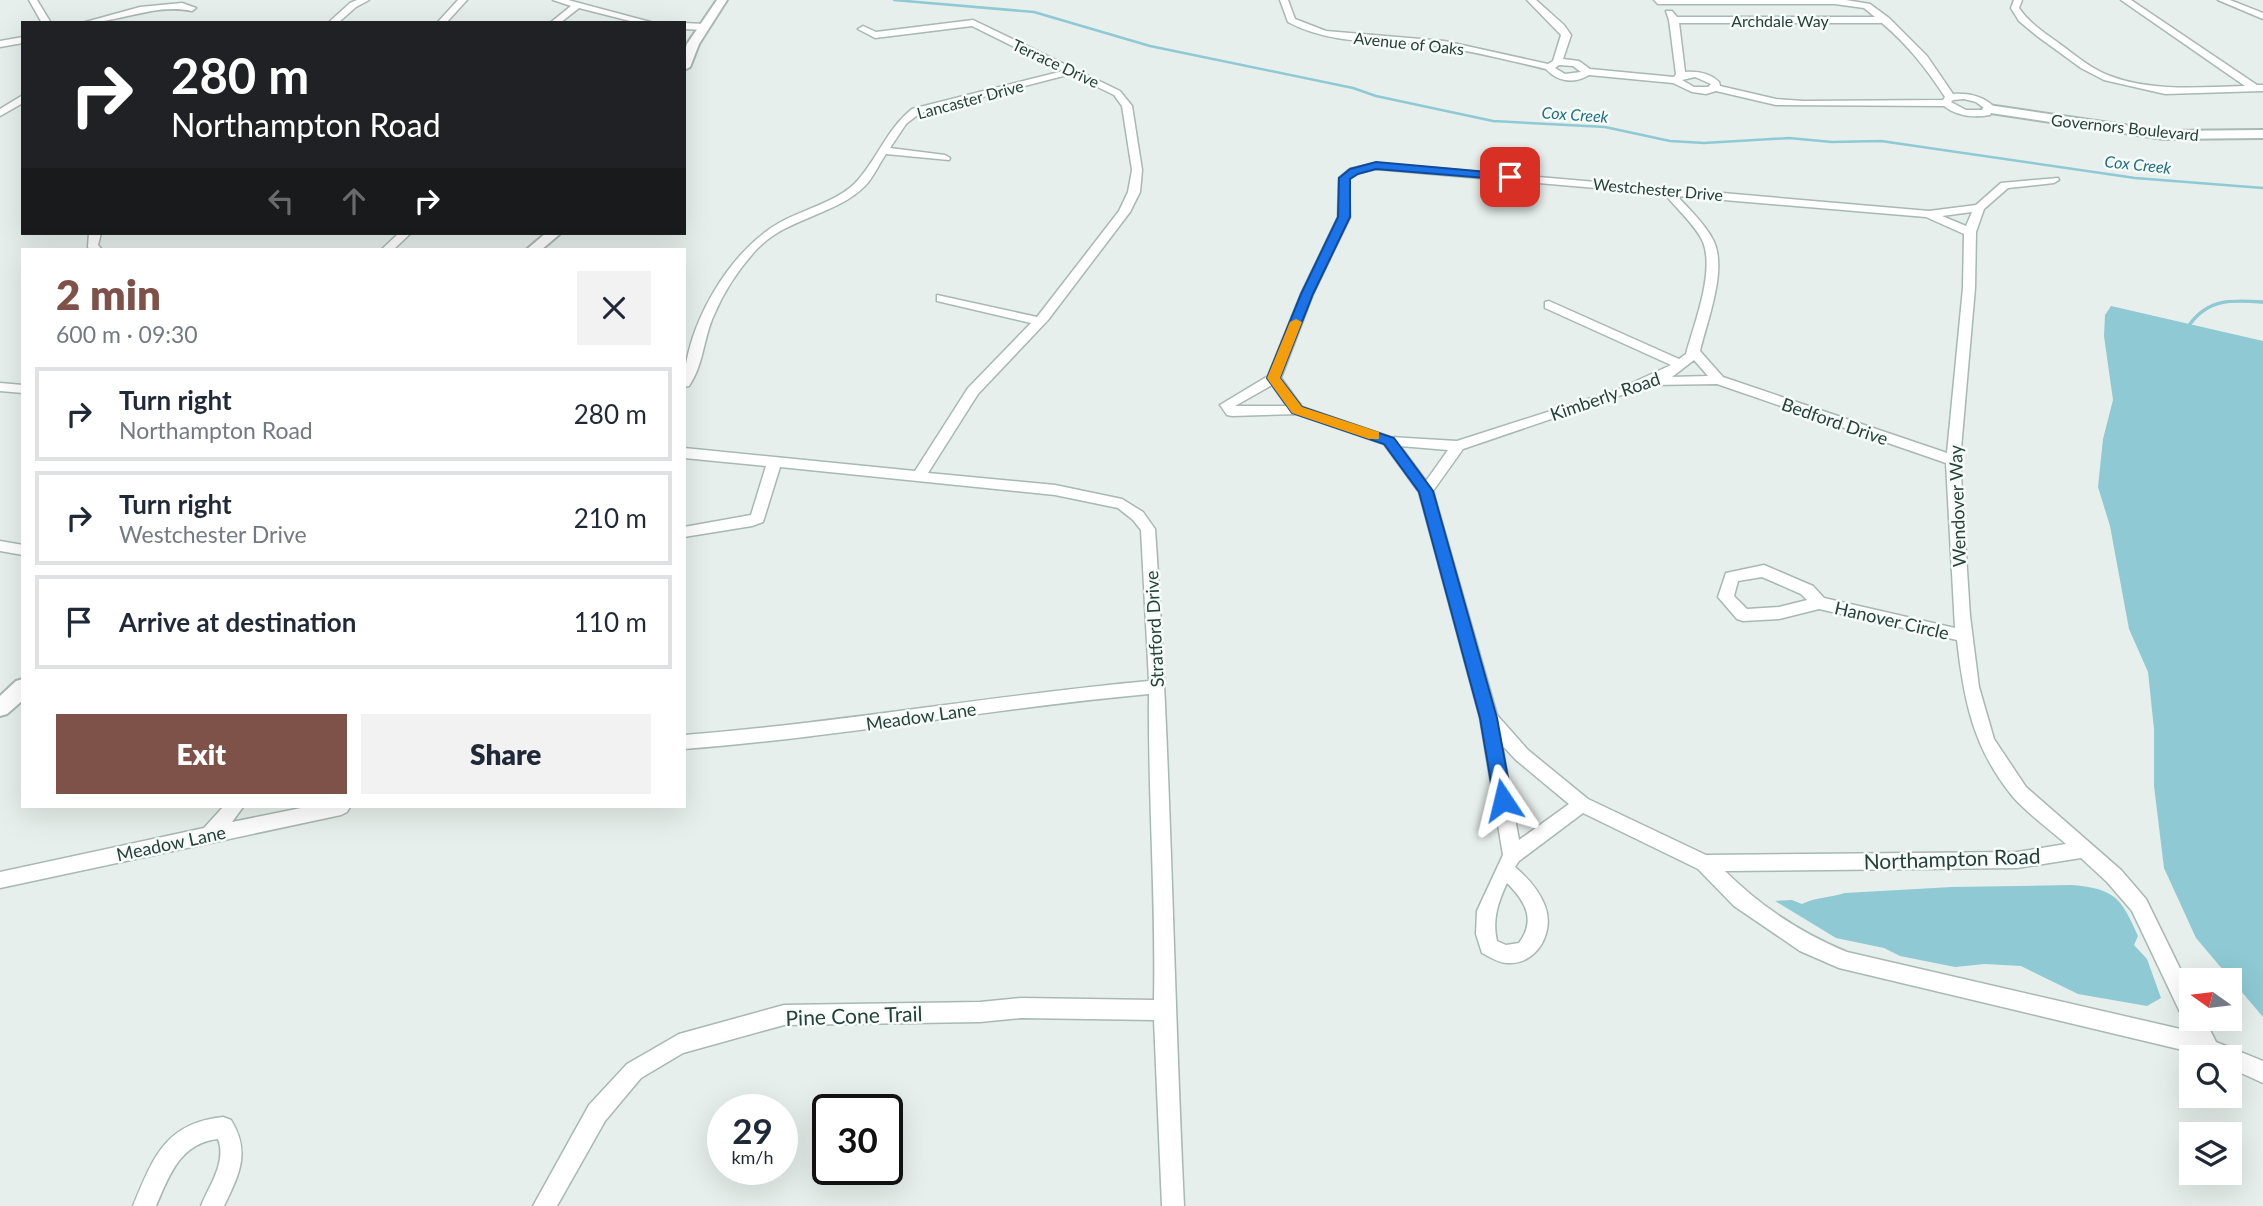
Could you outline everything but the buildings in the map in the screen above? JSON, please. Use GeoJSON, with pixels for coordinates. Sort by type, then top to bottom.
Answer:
{"type":"FeatureCollection","features":[{"type":"Feature","properties":{"kind":"street"},"geometry":{"type":"LineString","coordinates":[[33,0],[46,21]]}},
{"type":"Feature","properties":{"kind":"street"},"geometry":{"type":"LineString","coordinates":[[334,21],[353,5],[365,0]]}},
{"type":"Feature","properties":{"kind":"street"},"geometry":{"type":"LineString","coordinates":[[443,21],[463,0]]}},
{"type":"Feature","properties":{"kind":"street"},"geometry":{"type":"LineString","coordinates":[[557,0],[642,21]]}},
{"type":"Feature","properties":{"kind":"street"},"geometry":{"type":"LineString","coordinates":[[686,62],[693,44],[722,0]]}},
{"type":"Feature","properties":{"kind":"street","name":"Avenue of Oaks"},"geometry":{"type":"LineString","coordinates":[[1284,0],[1291,20],[1313,31],[1442,44],[1553,64]]}},
{"type":"Feature","properties":{"kind":"street"},"geometry":{"type":"LineString","coordinates":[[1531,0],[1561,27],[1566,35],[1553,64],[1556,74],[1569,78],[1582,77],[1587,72]]}},
{"type":"Feature","properties":{"kind":"street"},"geometry":{"type":"LineString","coordinates":[[2018,0],[2015,8],[2030,26],[2084,66],[2107,78],[2165,91],[2260,89]]}},
{"type":"Feature","properties":{"kind":"street"},"geometry":{"type":"LineString","coordinates":[[2124,0],[2260,89]]}},
{"type":"Feature","properties":{"kind":"street"},"geometry":{"type":"LineString","coordinates":[[2222,0],[2263,16]]}},
{"type":"Feature","properties":{"kind":"street"},"geometry":{"type":"LineString","coordinates":[[1553,64],[1576,63],[1587,72],[1679,78],[1695,74],[1709,78],[1716,84],[1708,91],[1682,87],[1679,78],[1674,20],[1658,1]]}},
{"type":"Feature","properties":{"kind":"street","name":"Archdale Way"},"geometry":{"type":"LineString","coordinates":[[1658,1],[1835,1],[1867,6],[1886,20],[1924,58],[1948,100]]}},
{"type":"Feature","properties":{"kind":"street"},"geometry":{"type":"LineString","coordinates":[[95,21],[165,5],[184,4],[192,8]]}},
{"type":"Feature","properties":{"kind":"street"},"geometry":{"type":"LineString","coordinates":[[557,21],[578,5]]}},
{"type":"Feature","properties":{"kind":"street","name":"Archdale Way"},"geometry":{"type":"LineString","coordinates":[[1674,20],[1886,20]]}},
{"type":"Feature","properties":{"kind":"street","name":"Terrace Drive"},"geometry":{"type":"LineString","coordinates":[[863,29],[875,35],[973,23],[1116,93],[1127,106],[1131,123],[1137,179],[1124,212],[1040,321],[973,391],[919,477]]}},
{"type":"Feature","properties":{"kind":"street"},"geometry":{"type":"LineString","coordinates":[[686,26],[704,27]]}},
{"type":"Feature","properties":{"kind":"street"},"geometry":{"type":"LineString","coordinates":[[0,44],[21,40]]}},
{"type":"Feature","properties":{"kind":"street","name":"Lancaster Drive"},"geometry":{"type":"LineString","coordinates":[[686,380],[691,373],[707,316],[734,268],[756,243],[783,225],[849,193],[860,184],[902,122],[916,111],[1073,71]]}},
{"type":"Feature","properties":{"kind":"street"},"geometry":{"type":"LineString","coordinates":[[1713,87],[1776,102],[1804,104],[1948,100],[1964,96],[1980,100],[1988,109],[1986,113],[1972,114],[1955,110],[1948,100]]}},
{"type":"Feature","properties":{"kind":"street"},"geometry":{"type":"LineString","coordinates":[[0,113],[21,99]]}},
{"type":"Feature","properties":{"kind":"street","name":"Governors Boulevard"},"geometry":{"type":"LineString","coordinates":[[1988,109],[2165,135],[2263,134]]}},
{"type":"Feature","properties":{"kind":"street"},"geometry":{"type":"LineString","coordinates":[[884,151],[945,158]]}},
{"type":"Feature","properties":{"kind":"street","name":"Westchester Drive"},"geometry":{"type":"LineString","coordinates":[[1274,378],[1307,294],[1344,217],[1344,178],[1354,171],[1376,166],[1928,214],[1970,232]]}},
{"type":"Feature","properties":{"kind":"street","name":"Wendover Way"},"geometry":{"type":"LineString","coordinates":[[2053,180],[2005,185],[1979,208],[1970,232],[1969,288],[1953,460],[1965,636],[1971,687],[1986,741],[2020,792],[2082,850]]}},
{"type":"Feature","properties":{"kind":"street"},"geometry":{"type":"LineString","coordinates":[[1667,190],[1708,240],[1713,263],[1709,291],[1693,351],[1718,380]]}},
{"type":"Feature","properties":{"kind":"street"},"geometry":{"type":"LineString","coordinates":[[1928,214],[1979,208]]}},
{"type":"Feature","properties":{"kind":"street"},"geometry":{"type":"LineString","coordinates":[[389,248],[403,235]]}},
{"type":"Feature","properties":{"kind":"street"},"geometry":{"type":"LineString","coordinates":[[535,248],[552,235]]}},
{"type":"Feature","properties":{"kind":"street"},"geometry":{"type":"LineString","coordinates":[[941,298],[1040,321]]}},
{"type":"Feature","properties":{"kind":"street"},"geometry":{"type":"LineString","coordinates":[[1549,305],[1680,364]]}},
{"type":"Feature","properties":{"kind":"street","name":"Kimberly Road"},"geometry":{"type":"LineString","coordinates":[[1389,441],[1458,446],[1647,382],[1692,356],[1693,351]]}},
{"type":"Feature","properties":{"kind":"street"},"geometry":{"type":"LineString","coordinates":[[1297,410],[1274,378],[1227,405],[1232,412],[1297,410],[1389,441]]}},
{"type":"Feature","properties":{"kind":"street","name":"Bedford Drive"},"geometry":{"type":"LineString","coordinates":[[1647,382],[1718,380],[1953,460]]}},
{"type":"Feature","properties":{"kind":"street"},"geometry":{"type":"LineString","coordinates":[[0,387],[21,389]]}},
{"type":"Feature","properties":{"kind":"street","name":"Northampton Road"},"geometry":{"type":"LineString","coordinates":[[1389,441],[1426,491],[1489,718],[1509,862],[1582,804]]}},
{"type":"Feature","properties":{"kind":"street"},"geometry":{"type":"LineString","coordinates":[[1426,491],[1458,446]]}},
{"type":"Feature","properties":{"kind":"street","name":"Stratford Drive"},"geometry":{"type":"LineString","coordinates":[[686,453],[1055,490],[1122,504],[1138,516],[1148,529],[1158,687],[1157,760],[1165,915],[1164,1010],[1173,1206]]}},
{"type":"Feature","properties":{"kind":"street"},"geometry":{"type":"LineString","coordinates":[[686,532],[758,518],[774,462]]}},
{"type":"Feature","properties":{"kind":"street"},"geometry":{"type":"LineString","coordinates":[[0,547],[21,550]]}},
{"type":"Feature","properties":{"kind":"street","name":"Hanover Circle"},"geometry":{"type":"LineString","coordinates":[[1818,603],[1807,590],[1764,571],[1731,577],[1726,597],[1743,615],[1780,613],[1818,603],[1965,636]]}},
{"type":"Feature","properties":{"kind":"street","name":"Meadow Lane"},"geometry":{"type":"LineString","coordinates":[[686,742],[773,735],[1158,687]]}},
{"type":"Feature","properties":{"kind":"street"},"geometry":{"type":"LineString","coordinates":[[0,708],[21,689]]}},
{"type":"Feature","properties":{"kind":"street","name":"Northampton Road"},"geometry":{"type":"LineString","coordinates":[[1489,718],[1522,755],[1582,804],[1705,863],[1741,900],[1807,945],[1846,961],[2196,1045]]}},
{"type":"Feature","properties":{"kind":"street"},"geometry":{"type":"LineString","coordinates":[[210,835],[233,808]]}},
{"type":"Feature","properties":{"kind":"street","name":"Meadow Lane"},"geometry":{"type":"LineString","coordinates":[[0,880],[336,808]]}},
{"type":"Feature","properties":{"kind":"street"},"geometry":{"type":"LineString","coordinates":[[2082,850],[2114,876],[2139,905],[2179,988]]}},
{"type":"Feature","properties":{"kind":"street","name":"Northampton Road"},"geometry":{"type":"LineString","coordinates":[[1705,863],[2017,860],[2082,850]]}},
{"type":"Feature","properties":{"kind":"street","name":"Pine Cone Trail"},"geometry":{"type":"LineString","coordinates":[[544,1206],[597,1113],[634,1071],[679,1044],[783,1015],[980,1013],[1021,1008],[1164,1010]]}},
{"type":"Feature","properties":{"kind":"street","name":"Northampton Road"},"geometry":{"type":"LineString","coordinates":[[2242,1063],[2263,1072]]}},
{"type":"Feature","properties":{"kind":"street"},"geometry":{"type":"LineString","coordinates":[[144,1206],[169,1153],[187,1135],[205,1128],[223,1128],[230,1137],[232,1154],[212,1206]]}},
{"type":"Feature","properties":{"kind":"water"},"geometry":{"type":"Polygon","coordinates":[[[2111,306],[2263,341],[2263,1017],[2242,992],[2242,968],[2221,968],[2196,938],[2164,868],[2154,786],[2154,729],[2148,672],[2129,629],[2110,526],[2098,487],[2103,439],[2113,400],[2104,336],[2105,315],[2111,306]]]}},
{"type":"Feature","properties":{"kind":"water"},"geometry":{"type":"Polygon","coordinates":[[[2072,885],[2098,889],[2108,893],[2121,904],[2138,936],[2134,945],[2147,959],[2161,998],[2147,1006],[2078,994],[2021,966],[1985,964],[1955,967],[1900,956],[1884,948],[1836,938],[1775,901],[1792,900],[1802,904],[1845,893],[1952,887],[2072,885]]]}},
{"type":"Feature","properties":{"kind":"waterway","name":"Cox Creek"},"geometry":{"type":"LineString","coordinates":[[894,0],[1034,12],[1150,46],[1353,88],[1376,96],[1493,121],[1605,127],[1670,141],[1704,143],[1789,138],[1832,142],[1881,141],[2135,178],[2263,188]]}},
{"type":"Feature","properties":{"kind":"waterway"},"geometry":{"type":"LineString","coordinates":[[2190,324],[2205,309],[2222,302],[2263,302]]}},
{"type":"Feature","properties":{"kind":"slow traffic"},"geometry":{"type":"LineString","coordinates":[[1296,322],[1274,378],[1297,410],[1374,436]]}},
{"type":"Feature","properties":{"kind":"route"},"geometry":{"type":"LineString","coordinates":[[1503,800],[1489,718],[1426,491],[1389,441],[1297,410],[1274,378],[1307,294],[1344,217],[1344,178],[1354,171],[1376,166],[1510,177]]}}]}
